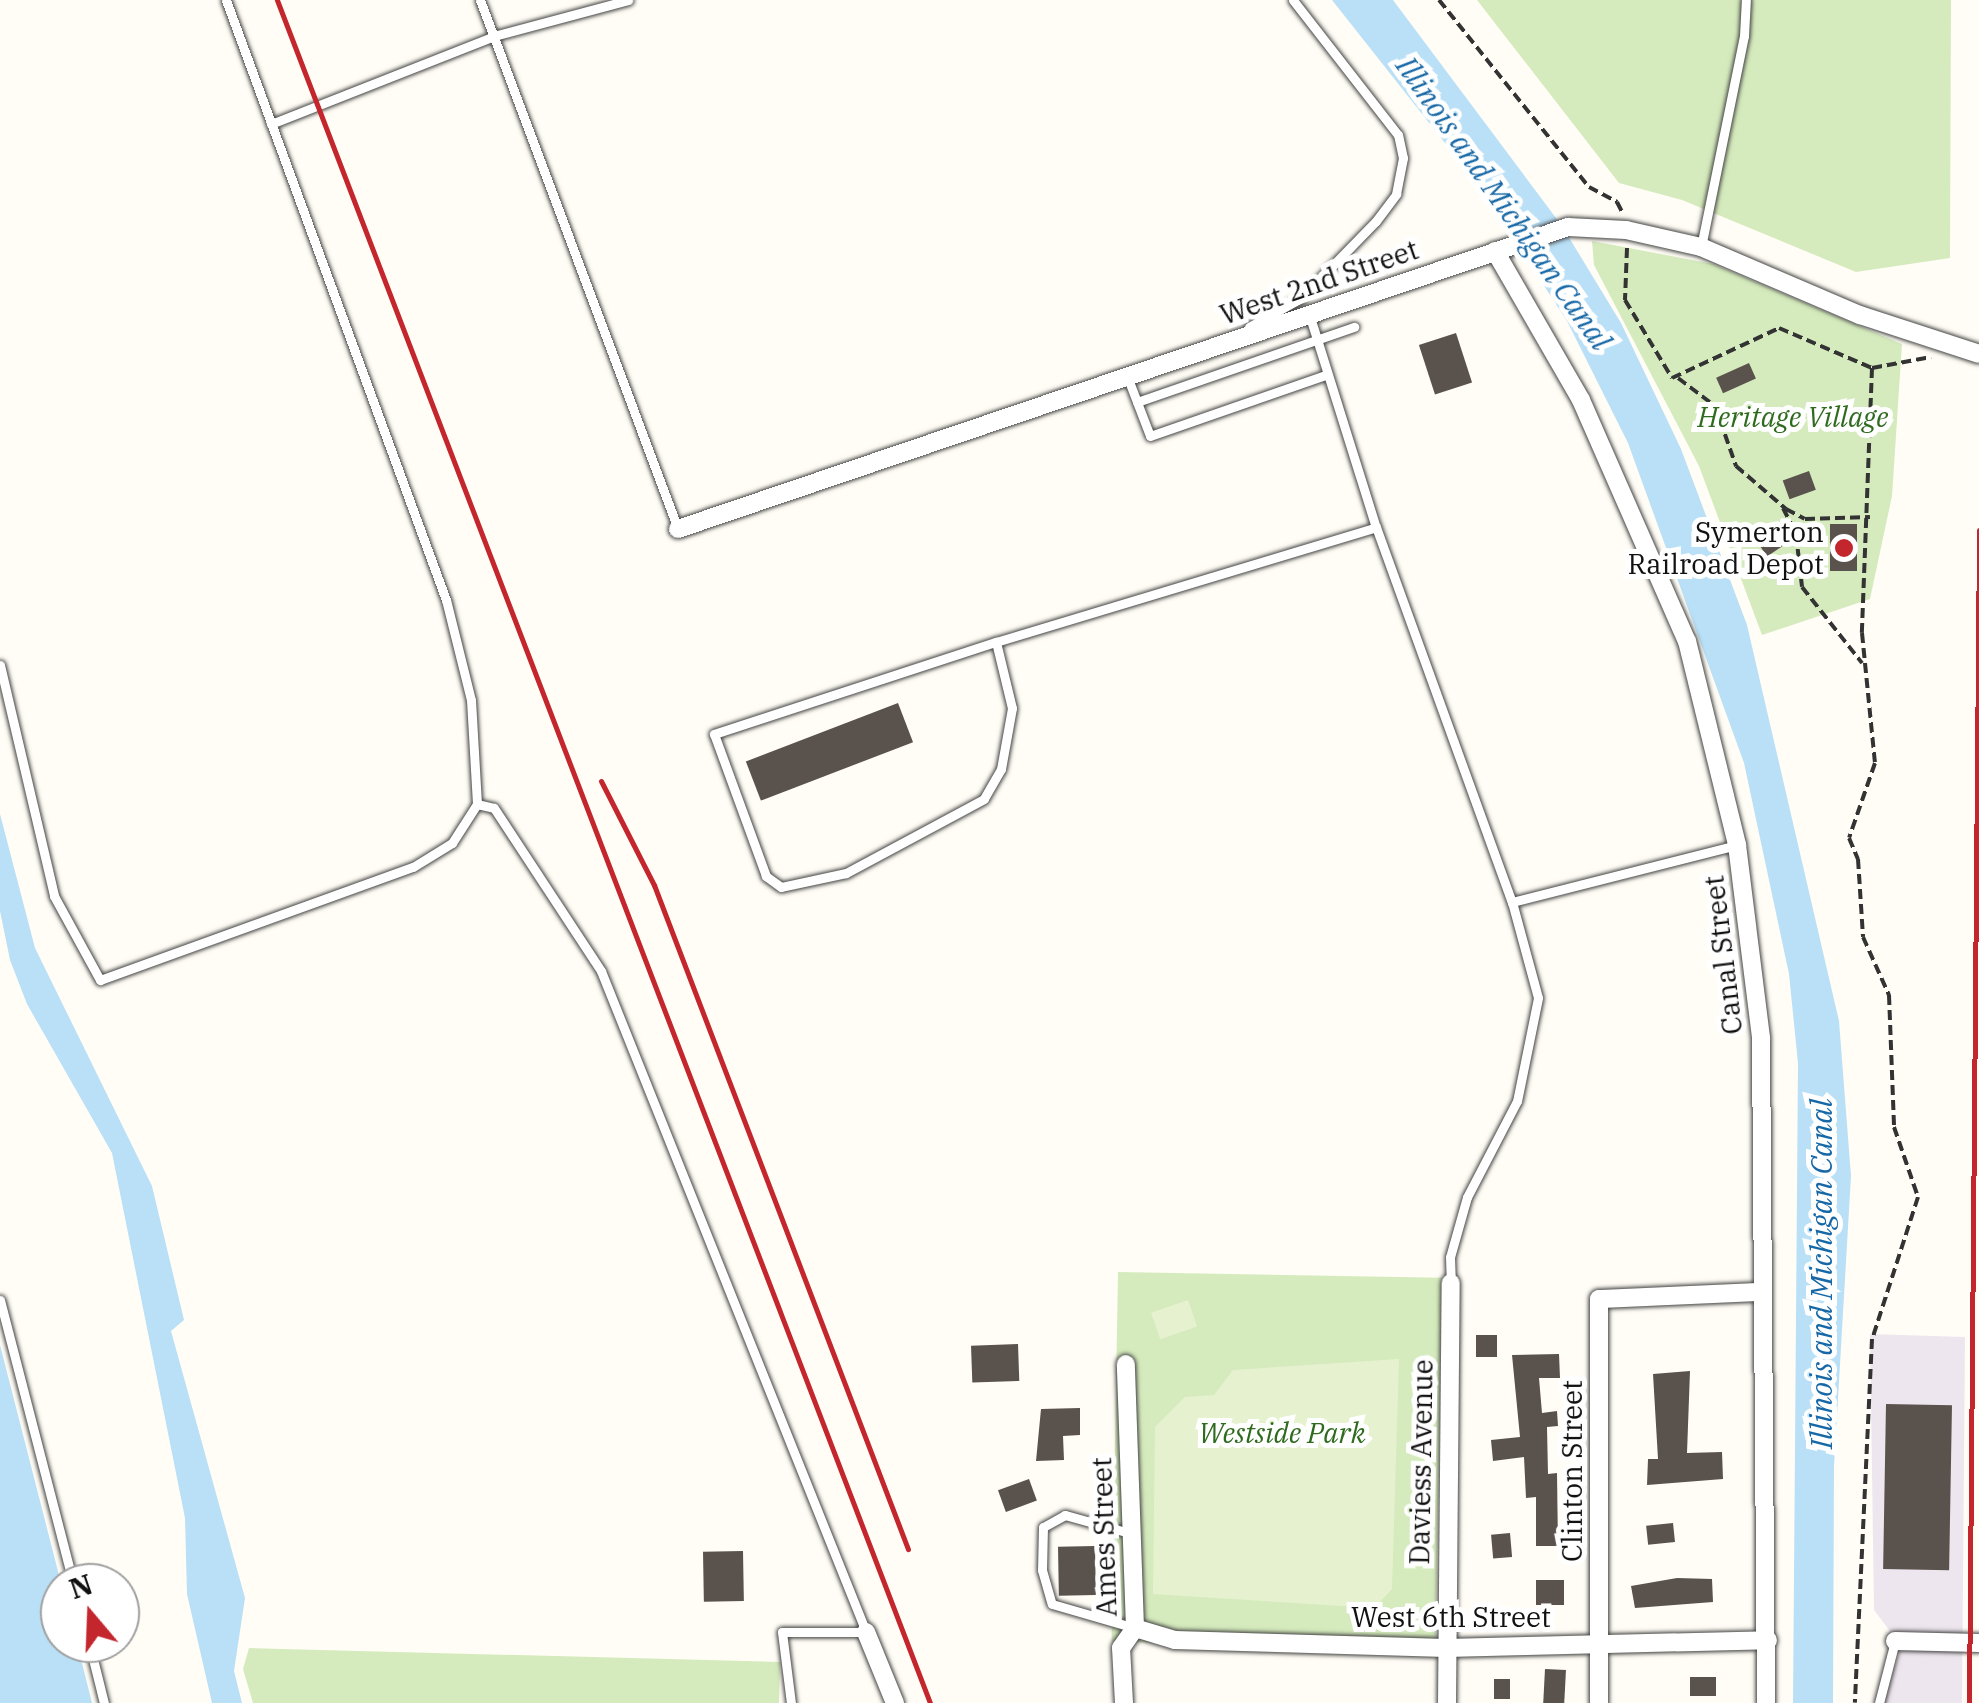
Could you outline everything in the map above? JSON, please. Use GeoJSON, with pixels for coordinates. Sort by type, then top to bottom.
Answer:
{"type":"FeatureCollection","features":[{"type":"Feature","properties":{"kind":"street","name":"West 2nd Street"},"geometry":{"type":"LineString","coordinates":[[678,529],[1568,227],[1626,230],[1701,247],[1956,349],[1979,354]]}},
{"type":"Feature","properties":{"kind":"street","name":"Canal Street"},"geometry":{"type":"LineString","coordinates":[[1496,251],[1581,400],[1687,642],[1736,844],[1761,1038],[1766,1703]]}},
{"type":"Feature","properties":{"kind":"street","name":"Daviess Avenue"},"geometry":{"type":"LineString","coordinates":[[1447,1703],[1451,1282]]}},
{"type":"Feature","properties":{"kind":"street","name":"Clinton Street"},"geometry":{"type":"LineString","coordinates":[[1599,1703],[1599,1299],[1760,1292]]}},
{"type":"Feature","properties":{"kind":"street","name":"Ames Street"},"geometry":{"type":"LineString","coordinates":[[1124,1703],[1121,1648],[1135,1628],[1126,1364]]}},
{"type":"Feature","properties":{"kind":"street","name":"West 6th Street"},"geometry":{"type":"LineString","coordinates":[[1135,1628],[1174,1640],[1446,1648],[1768,1640]]}},
{"type":"Feature","properties":{"kind":"street"},"geometry":{"type":"LineString","coordinates":[[866,1632],[895,1703]]}},
{"type":"Feature","properties":{"kind":"street"},"geometry":{"type":"LineString","coordinates":[[1896,1642],[1979,1643]]}},
{"type":"Feature","properties":{"kind":"lane"},"geometry":{"type":"LineString","coordinates":[[0,665],[54,896],[81,956],[100,980],[413,867],[452,844],[477,804],[471,700],[446,600],[226,0]]}},
{"type":"Feature","properties":{"kind":"lane"},"geometry":{"type":"LineString","coordinates":[[480,0],[678,529]]}},
{"type":"Feature","properties":{"kind":"lane"},"geometry":{"type":"LineString","coordinates":[[271,124],[494,36],[628,0]]}},
{"type":"Feature","properties":{"kind":"lane"},"geometry":{"type":"LineString","coordinates":[[1213,347],[1301,298],[1396,194],[1403,158],[1398,135],[1293,0]]}},
{"type":"Feature","properties":{"kind":"lane"},"geometry":{"type":"LineString","coordinates":[[1701,247],[1744,36],[1746,0]]}},
{"type":"Feature","properties":{"kind":"lane"},"geometry":{"type":"LineString","coordinates":[[1310,317],[1325,375],[1376,527],[1512,902],[1538,998],[1532,1049],[1499,1144],[1467,1197],[1450,1257],[1451,1282]]}},
{"type":"Feature","properties":{"kind":"lane"},"geometry":{"type":"LineString","coordinates":[[1137,402],[1354,327]]}},
{"type":"Feature","properties":{"kind":"lane"},"geometry":{"type":"LineString","coordinates":[[1127,376],[1150,436],[1325,375]]}},
{"type":"Feature","properties":{"kind":"lane"},"geometry":{"type":"LineString","coordinates":[[996,642],[1012,708],[1001,769],[984,799],[846,873],[782,888],[766,876],[714,734],[996,642],[1376,527]]}},
{"type":"Feature","properties":{"kind":"lane"},"geometry":{"type":"LineString","coordinates":[[477,804],[494,808],[601,971],[866,1632],[782,1632],[791,1703]]}},
{"type":"Feature","properties":{"kind":"lane"},"geometry":{"type":"LineString","coordinates":[[1512,902],[1736,844]]}},
{"type":"Feature","properties":{"kind":"lane"},"geometry":{"type":"LineString","coordinates":[[0,1300],[68,1563]]}},
{"type":"Feature","properties":{"kind":"lane"},"geometry":{"type":"LineString","coordinates":[[1133,1534],[1065,1515],[1043,1527],[1042,1570],[1052,1604],[1135,1628]]}},
{"type":"Feature","properties":{"kind":"lane"},"geometry":{"type":"LineString","coordinates":[[1879,1703],[1896,1642]]}},
{"type":"Feature","properties":{"kind":"lane"},"geometry":{"type":"LineString","coordinates":[[93,1663],[104,1703]]}},
{"type":"Feature","properties":{"kind":"path"},"geometry":{"type":"LineString","coordinates":[[1440,0],[1589,187],[1622,210]]}},
{"type":"Feature","properties":{"kind":"path"},"geometry":{"type":"LineString","coordinates":[[1627,252],[1624,300],[1666,374],[1678,378],[1716,406],[1736,466],[1781,506],[1805,519],[1870,517]]}},
{"type":"Feature","properties":{"kind":"path"},"geometry":{"type":"LineString","coordinates":[[1678,378],[1779,328],[1872,368],[1948,360],[1956,349]]}},
{"type":"Feature","properties":{"kind":"path"},"geometry":{"type":"LineString","coordinates":[[1855,1703],[1872,1339],[1918,1197],[1894,1128],[1892,1011],[1863,938],[1858,860],[1849,838],[1876,763],[1862,663],[1870,517],[1872,368]]}},
{"type":"Feature","properties":{"kind":"path"},"geometry":{"type":"LineString","coordinates":[[1781,506],[1796,534],[1802,586],[1862,663]]}},
{"type":"Feature","properties":{"kind":"shaded area"},"geometry":{"type":"Polygon","coordinates":[[[1870,1334],[1965,1337],[1962,1703],[1883,1703],[1902,1647],[1874,1610],[1870,1334]]]}},
{"type":"Feature","properties":{"kind":"green space"},"geometry":{"type":"Polygon","coordinates":[[[1477,0],[1951,0],[1950,258],[1856,272],[1682,200],[1619,183],[1477,0]]]}},
{"type":"Feature","properties":{"kind":"green space","name":"Heritage Village"},"geometry":{"type":"Polygon","coordinates":[[[1592,241],[1713,264],[1902,344],[1892,496],[1870,599],[1762,635],[1699,466],[1594,265],[1592,241]]]}},
{"type":"Feature","properties":{"kind":"green space","name":"Westside Park"},"geometry":{"type":"Polygon","coordinates":[[[1118,1272],[1442,1278],[1435,1648],[1112,1642],[1118,1272]]]}},
{"type":"Feature","properties":{"kind":"green space"},"geometry":{"type":"Polygon","coordinates":[[[1188,1300],[1197,1326],[1160,1339],[1151,1313],[1188,1300]]]}},
{"type":"Feature","properties":{"kind":"green space"},"geometry":{"type":"Polygon","coordinates":[[[1399,1359],[1392,1589],[1374,1608],[1153,1594],[1155,1427],[1185,1397],[1214,1395],[1233,1370],[1399,1359]]]}},
{"type":"Feature","properties":{"kind":"green space"},"geometry":{"type":"Polygon","coordinates":[[[249,1648],[780,1662],[779,1703],[253,1703],[243,1669],[249,1648]]]}},
{"type":"Feature","properties":{"kind":"water","name":"Illinois and Michigan Canal"},"geometry":{"type":"Polygon","coordinates":[[[1332,0],[1393,0],[1562,226],[1621,323],[1681,449],[1747,625],[1839,1021],[1851,1176],[1834,1467],[1833,1703],[1793,1703],[1798,1063],[1789,974],[1744,763],[1628,443],[1567,321],[1479,186],[1332,0]]]}},
{"type":"Feature","properties":{"kind":"water"},"geometry":{"type":"Polygon","coordinates":[[[0,814],[35,948],[152,1186],[184,1320],[171,1331],[245,1598],[234,1671],[242,1703],[212,1703],[187,1594],[185,1518],[112,1153],[27,1004],[10,960],[0,911],[0,814]]]}},
{"type":"Feature","properties":{"kind":"water"},"geometry":{"type":"Polygon","coordinates":[[[0,1345],[56,1563],[40,1563],[40,1663],[82,1663],[92,1703],[0,1703],[0,1345]]]}},
{"type":"Feature","properties":{"kind":"building"},"geometry":{"type":"Polygon","coordinates":[[[1456,333],[1472,382],[1435,395],[1419,345],[1456,333]]]}},
{"type":"Feature","properties":{"kind":"building"},"geometry":{"type":"Polygon","coordinates":[[[1749,363],[1756,379],[1723,393],[1716,378],[1749,363]]]}},
{"type":"Feature","properties":{"kind":"building"},"geometry":{"type":"Polygon","coordinates":[[[1809,471],[1816,490],[1790,499],[1783,481],[1809,471]]]}},
{"type":"Feature","properties":{"kind":"building","name":"Symerton Railroad Depot"},"geometry":{"type":"Polygon","coordinates":[[[1830,524],[1857,524],[1857,571],[1830,571],[1830,524]]]}},
{"type":"Feature","properties":{"kind":"building"},"geometry":{"type":"Polygon","coordinates":[[[1773,526],[1785,544],[1767,557],[1755,538],[1773,526]]]}},
{"type":"Feature","properties":{"kind":"building"},"geometry":{"type":"Polygon","coordinates":[[[898,703],[913,742],[761,801],[746,761],[898,703]]]}},
{"type":"Feature","properties":{"kind":"building"},"geometry":{"type":"Polygon","coordinates":[[[1476,1335],[1497,1335],[1497,1357],[1476,1357],[1476,1335]]]}},
{"type":"Feature","properties":{"kind":"building"},"geometry":{"type":"Polygon","coordinates":[[[1018,1344],[1019,1381],[972,1383],[971,1346],[1018,1344]]]}},
{"type":"Feature","properties":{"kind":"building"},"geometry":{"type":"Polygon","coordinates":[[[1559,1354],[1560,1378],[1539,1378],[1542,1413],[1557,1411],[1558,1426],[1547,1427],[1548,1474],[1557,1473],[1558,1546],[1536,1546],[1536,1497],[1526,1498],[1524,1457],[1493,1461],[1491,1440],[1520,1437],[1512,1355],[1559,1354]]]}},
{"type":"Feature","properties":{"kind":"building"},"geometry":{"type":"Polygon","coordinates":[[[1690,1371],[1687,1453],[1722,1452],[1723,1479],[1647,1485],[1648,1459],[1658,1459],[1653,1374],[1690,1371]]]}},
{"type":"Feature","properties":{"kind":"building"},"geometry":{"type":"Polygon","coordinates":[[[1886,1404],[1952,1405],[1949,1570],[1883,1569],[1886,1404]]]}},
{"type":"Feature","properties":{"kind":"building"},"geometry":{"type":"Polygon","coordinates":[[[1080,1408],[1080,1435],[1063,1436],[1064,1460],[1036,1461],[1041,1409],[1080,1408]]]}},
{"type":"Feature","properties":{"kind":"building"},"geometry":{"type":"Polygon","coordinates":[[[1029,1479],[1037,1501],[1006,1512],[998,1490],[1029,1479]]]}},
{"type":"Feature","properties":{"kind":"building"},"geometry":{"type":"Polygon","coordinates":[[[1673,1523],[1675,1542],[1648,1545],[1646,1526],[1673,1523]]]}},
{"type":"Feature","properties":{"kind":"building"},"geometry":{"type":"Polygon","coordinates":[[[1510,1533],[1512,1557],[1493,1559],[1491,1535],[1510,1533]]]}},
{"type":"Feature","properties":{"kind":"building"},"geometry":{"type":"Polygon","coordinates":[[[1095,1546],[1096,1595],[1059,1596],[1058,1547],[1095,1546]]]}},
{"type":"Feature","properties":{"kind":"building"},"geometry":{"type":"Polygon","coordinates":[[[743,1551],[744,1601],[704,1602],[703,1552],[743,1551]]]}},
{"type":"Feature","properties":{"kind":"building"},"geometry":{"type":"Polygon","coordinates":[[[1677,1578],[1712,1579],[1713,1602],[1635,1608],[1631,1586],[1677,1578]]]}},
{"type":"Feature","properties":{"kind":"building"},"geometry":{"type":"Polygon","coordinates":[[[1536,1580],[1564,1580],[1564,1605],[1536,1605],[1536,1580]]]}},
{"type":"Feature","properties":{"kind":"building"},"geometry":{"type":"Polygon","coordinates":[[[1545,1669],[1566,1670],[1564,1703],[1543,1703],[1545,1669]]]}},
{"type":"Feature","properties":{"kind":"building"},"geometry":{"type":"Polygon","coordinates":[[[1690,1677],[1716,1677],[1716,1696],[1690,1696],[1690,1677]]]}},
{"type":"Feature","properties":{"kind":"building"},"geometry":{"type":"Polygon","coordinates":[[[1494,1679],[1510,1679],[1510,1699],[1494,1699],[1494,1679]]]}},
{"type":"Feature","properties":{"kind":"railway"},"geometry":{"type":"LineString","coordinates":[[277,0],[930,1703]]}},
{"type":"Feature","properties":{"kind":"railway"},"geometry":{"type":"LineString","coordinates":[[1969,1703],[1979,530]]}},
{"type":"Feature","properties":{"kind":"railway"},"geometry":{"type":"LineString","coordinates":[[601,781],[654,885],[908,1549]]}},
{"type":"Feature","properties":{"kind":"place","name":"Symerton Railroad Depot"},"geometry":{"type":"Point","coordinates":[1844,548]}}]}
